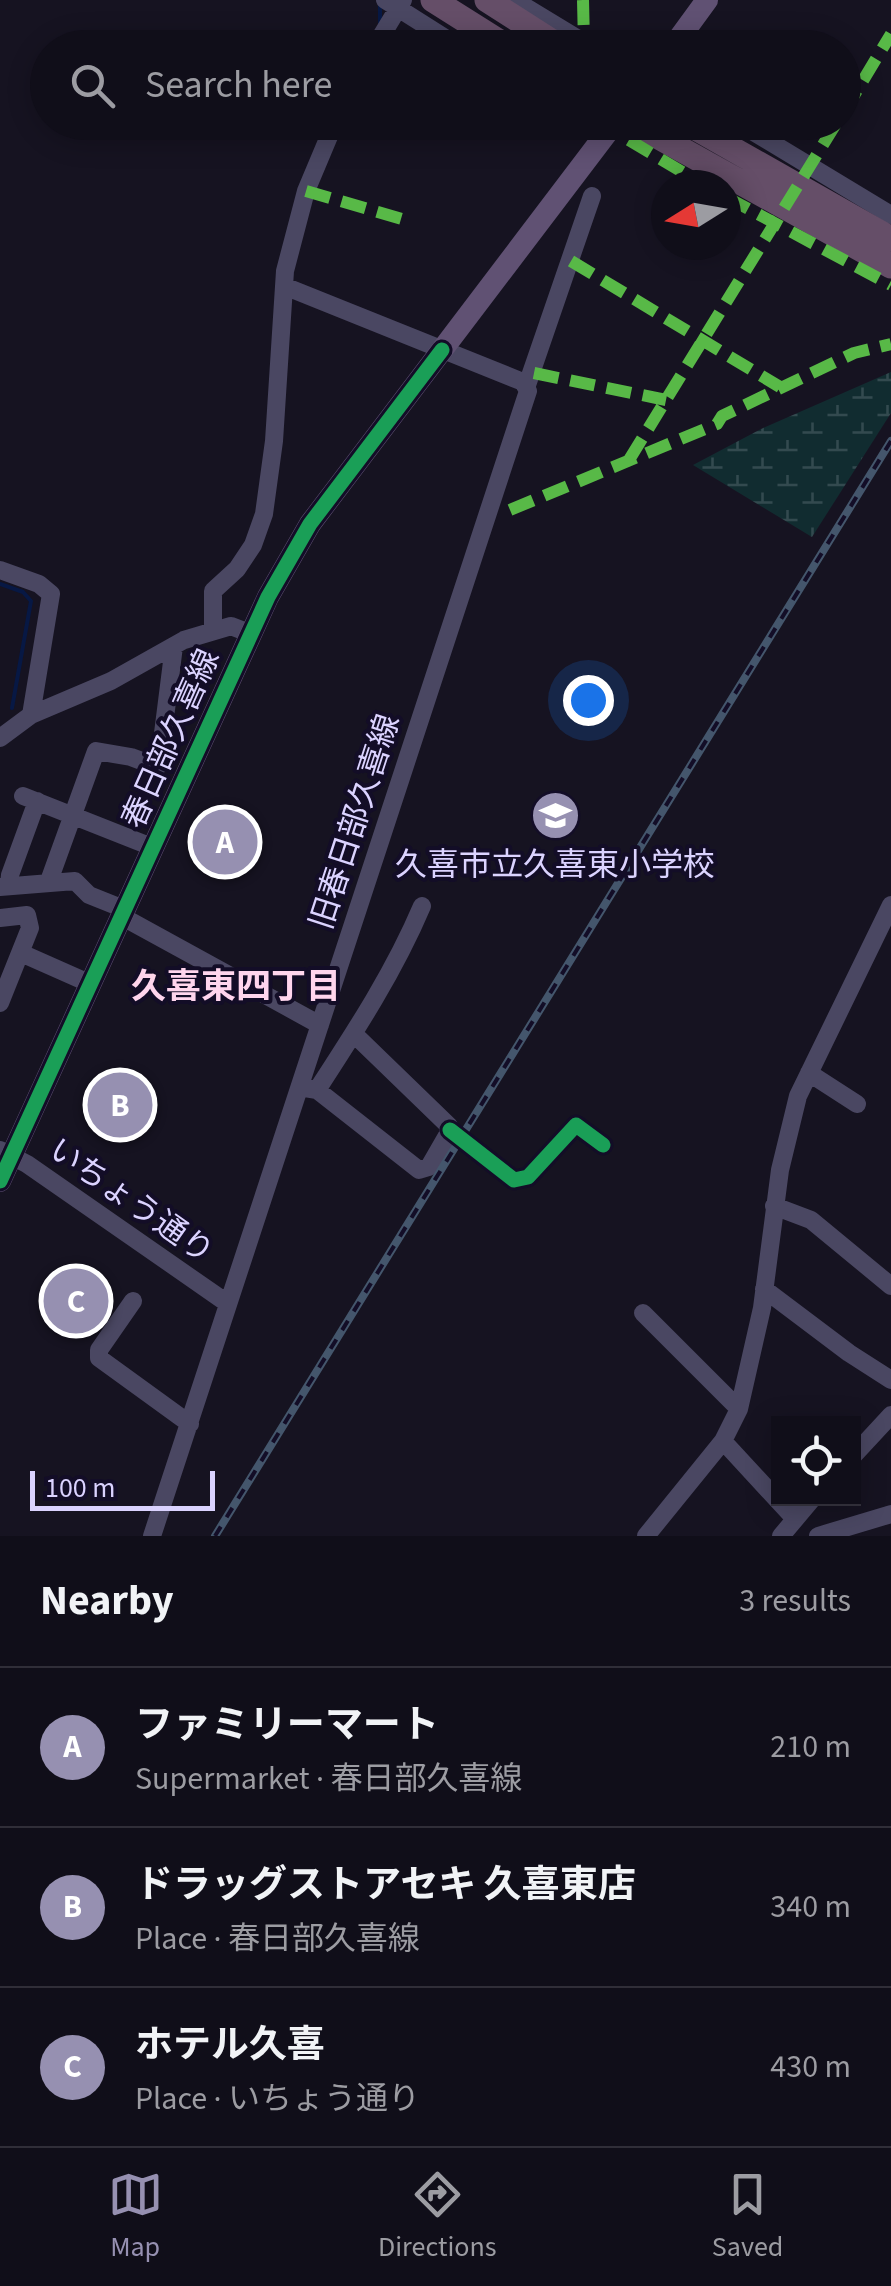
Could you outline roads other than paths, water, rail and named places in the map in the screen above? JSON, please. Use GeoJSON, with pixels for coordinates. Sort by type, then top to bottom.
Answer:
{"type":"FeatureCollection","features":[{"type":"Feature","properties":{"kind":"highway"},"geometry":{"type":"LineString","coordinates":[[433,0],[480,30]]}},
{"type":"Feature","properties":{"kind":"highway"},"geometry":{"type":"LineString","coordinates":[[487,0],[534,30]]}},
{"type":"Feature","properties":{"kind":"highway"},"geometry":{"type":"LineString","coordinates":[[664,140],[891,266]]}},
{"type":"Feature","properties":{"kind":"highway"},"geometry":{"type":"LineString","coordinates":[[716,140],[891,239]]}},
{"type":"Feature","properties":{"kind":"main road"},"geometry":{"type":"LineString","coordinates":[[685,30],[707,0]]}},
{"type":"Feature","properties":{"kind":"main road","name":"春日部久喜線"},"geometry":{"type":"LineString","coordinates":[[0,1181],[6,1153],[91,984],[250,633],[310,524],[602,140]]}},
{"type":"Feature","properties":{"kind":"street"},"geometry":{"type":"LineString","coordinates":[[514,0],[563,30]]}},
{"type":"Feature","properties":{"kind":"street"},"geometry":{"type":"LineString","coordinates":[[382,30],[395,3],[435,30]]}},
{"type":"Feature","properties":{"kind":"street"},"geometry":{"type":"LineString","coordinates":[[213,631],[213,591],[245,557],[264,514],[274,441],[284,286],[306,191],[327,140]]}},
{"type":"Feature","properties":{"kind":"street"},"geometry":{"type":"LineString","coordinates":[[767,140],[891,215]]}},
{"type":"Feature","properties":{"kind":"street","name":"旧春日部久喜線"},"geometry":{"type":"LineString","coordinates":[[152,1536],[227,1302],[308,1088],[320,1025],[592,196]]}},
{"type":"Feature","properties":{"kind":"street"},"geometry":{"type":"LineString","coordinates":[[284,286],[527,385]]}},
{"type":"Feature","properties":{"kind":"street"},"geometry":{"type":"LineString","coordinates":[[0,570],[40,584],[51,594],[31,715]]}},
{"type":"Feature","properties":{"kind":"street"},"geometry":{"type":"LineString","coordinates":[[0,738],[31,715],[110,681],[174,646],[213,631],[237,627],[250,633]]}},
{"type":"Feature","properties":{"kind":"street"},"geometry":{"type":"LineString","coordinates":[[49,881],[96,751],[159,765],[174,646]]}},
{"type":"Feature","properties":{"kind":"street"},"geometry":{"type":"LineString","coordinates":[[162,753],[189,765]]}},
{"type":"Feature","properties":{"kind":"street"},"geometry":{"type":"LineString","coordinates":[[5,886],[30,798],[152,848]]}},
{"type":"Feature","properties":{"kind":"street"},"geometry":{"type":"LineString","coordinates":[[5,886],[76,881],[88,895],[320,1025]]}},
{"type":"Feature","properties":{"kind":"street"},"geometry":{"type":"LineString","coordinates":[[646,1536],[723,1441],[738,1409],[798,1096],[891,905]]}},
{"type":"Feature","properties":{"kind":"street"},"geometry":{"type":"LineString","coordinates":[[354,1034],[449,1126],[448,1134],[424,1171],[308,1088],[354,1034],[390,976],[422,906]]}},
{"type":"Feature","properties":{"kind":"street"},"geometry":{"type":"LineString","coordinates":[[0,918],[27,915],[30,928],[0,1003]]}},
{"type":"Feature","properties":{"kind":"street"},"geometry":{"type":"LineString","coordinates":[[21,954],[91,984]]}},
{"type":"Feature","properties":{"kind":"street"},"geometry":{"type":"LineString","coordinates":[[810,1073],[858,1104]]}},
{"type":"Feature","properties":{"kind":"street","name":"いちょう通り"},"geometry":{"type":"LineString","coordinates":[[6,1153],[227,1302]]}},
{"type":"Feature","properties":{"kind":"street"},"geometry":{"type":"LineString","coordinates":[[774,1206],[811,1220],[891,1286]]}},
{"type":"Feature","properties":{"kind":"street"},"geometry":{"type":"LineString","coordinates":[[764,1288],[849,1353],[890,1377]]}},
{"type":"Feature","properties":{"kind":"street"},"geometry":{"type":"LineString","coordinates":[[134,1301],[99,1350],[99,1358],[190,1424]]}},
{"type":"Feature","properties":{"kind":"street"},"geometry":{"type":"LineString","coordinates":[[643,1313],[738,1409]]}},
{"type":"Feature","properties":{"kind":"street"},"geometry":{"type":"LineString","coordinates":[[861,1447],[891,1415]]}},
{"type":"Feature","properties":{"kind":"street"},"geometry":{"type":"LineString","coordinates":[[723,1441],[795,1518]]}},
{"type":"Feature","properties":{"kind":"street"},"geometry":{"type":"LineString","coordinates":[[781,1536],[806,1506]]}},
{"type":"Feature","properties":{"kind":"street"},"geometry":{"type":"LineString","coordinates":[[818,1536],[891,1514]]}},
{"type":"Feature","properties":{"kind":"waterway"},"geometry":{"type":"LineString","coordinates":[[380,4],[380,25]]}},
{"type":"Feature","properties":{"kind":"waterway"},"geometry":{"type":"LineString","coordinates":[[0,584],[23,592],[31,601],[12,708]]}},
{"type":"Feature","properties":{"kind":"railway"},"geometry":{"type":"LineString","coordinates":[[215,1536],[891,441]]}},
{"type":"Feature","properties":{"kind":"place","name":"久喜市立久喜東小学校"},"geometry":{"type":"Point","coordinates":[555,815]}},
{"type":"Feature","properties":{"kind":"place","name":"ファミリーマート"},"geometry":{"type":"Point","coordinates":[225,842]}},
{"type":"Feature","properties":{"kind":"place","name":"ドラッグストアセキ 久喜東店"},"geometry":{"type":"Point","coordinates":[120,1105]}},
{"type":"Feature","properties":{"kind":"place","name":"ホテル久喜"},"geometry":{"type":"Point","coordinates":[76,1301]}},
{"type":"Feature","properties":{"kind":"district","name":"久喜東四丁目"},"geometry":{"type":"Point","coordinates":[236,987]}}]}
